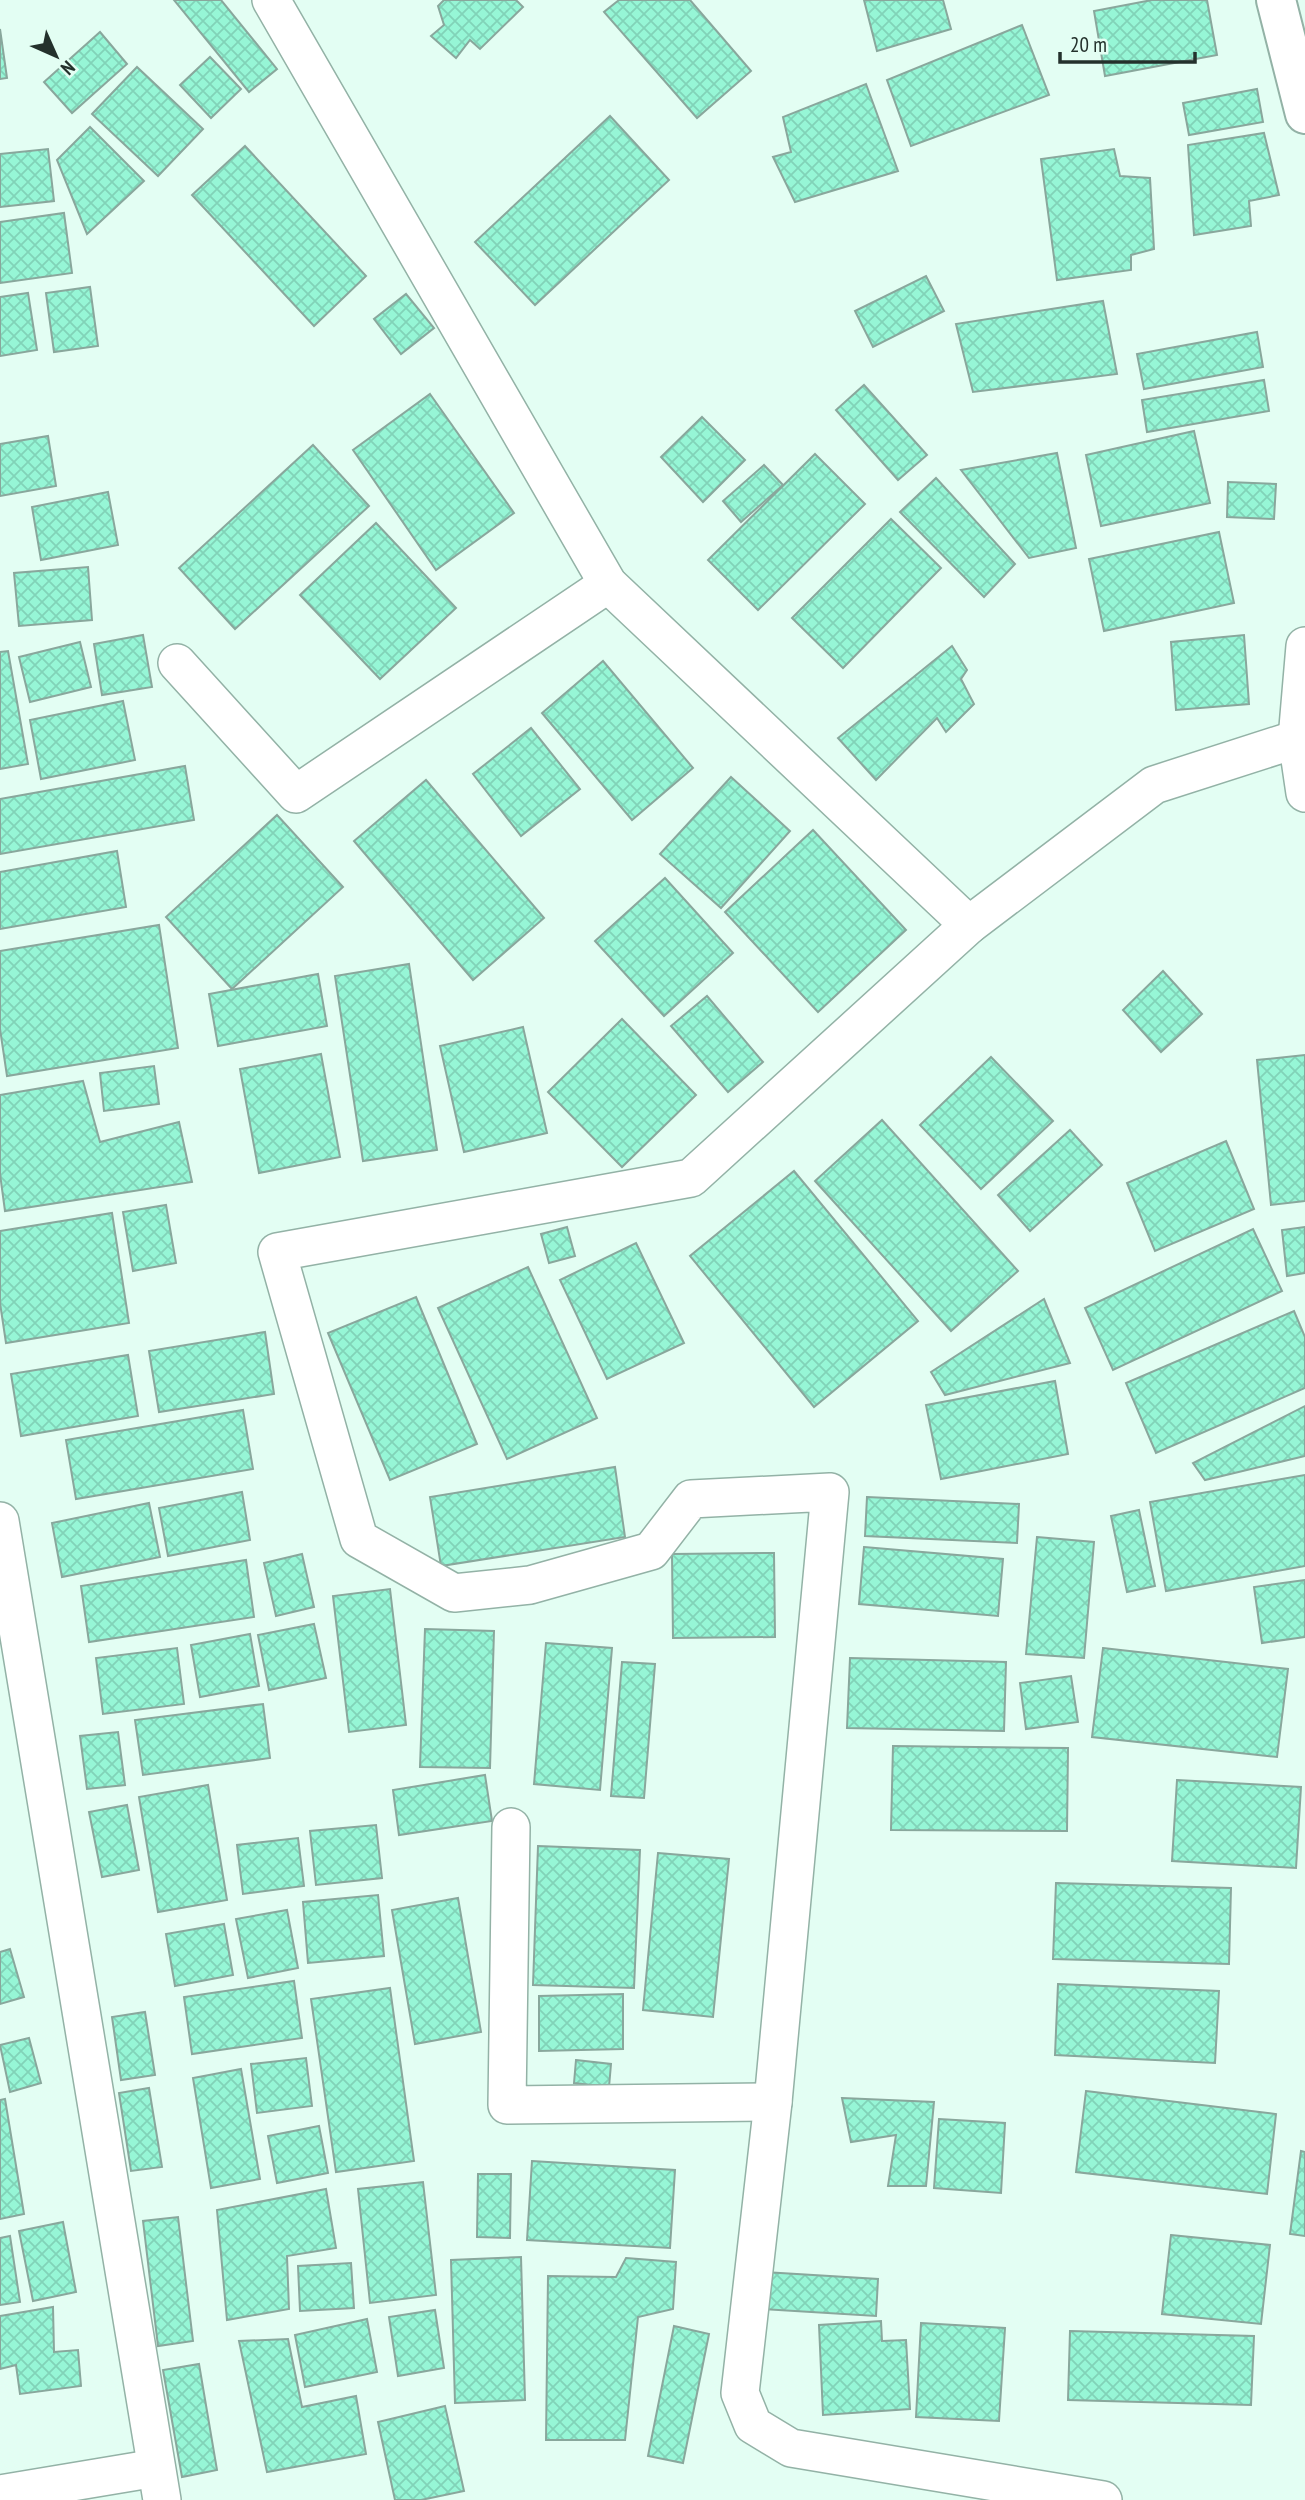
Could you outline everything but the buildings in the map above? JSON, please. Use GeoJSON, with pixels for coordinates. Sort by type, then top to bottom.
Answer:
{"type":"FeatureCollection","features":[{"type":"Feature","properties":{"kind":"street"},"geometry":{"type":"LineString","coordinates":[[271,0],[608,584],[969,925]]}},
{"type":"Feature","properties":{"kind":"street"},"geometry":{"type":"LineString","coordinates":[[1276,0],[1305,114]]}},
{"type":"Feature","properties":{"kind":"street"},"geometry":{"type":"LineString","coordinates":[[177,663],[296,794],[608,584]]}},
{"type":"Feature","properties":{"kind":"street"},"geometry":{"type":"LineString","coordinates":[[1305,646],[1297,739],[1305,793]]}},
{"type":"Feature","properties":{"kind":"street"},"geometry":{"type":"LineString","coordinates":[[1103,2500],[791,2448],[753,2425],[740,2393],[773,2102],[830,1492],[691,1499],[651,1551],[530,1585],[454,1592],[359,1539],[278,1252],[691,1178],[969,925],[1154,785],[1297,739]]}},
{"type":"Feature","properties":{"kind":"street"},"geometry":{"type":"LineString","coordinates":[[0,1521],[159,2484],[0,2494]]}},
{"type":"Feature","properties":{"kind":"street"},"geometry":{"type":"LineString","coordinates":[[511,1827],[507,2105],[773,2102]]}}]}
